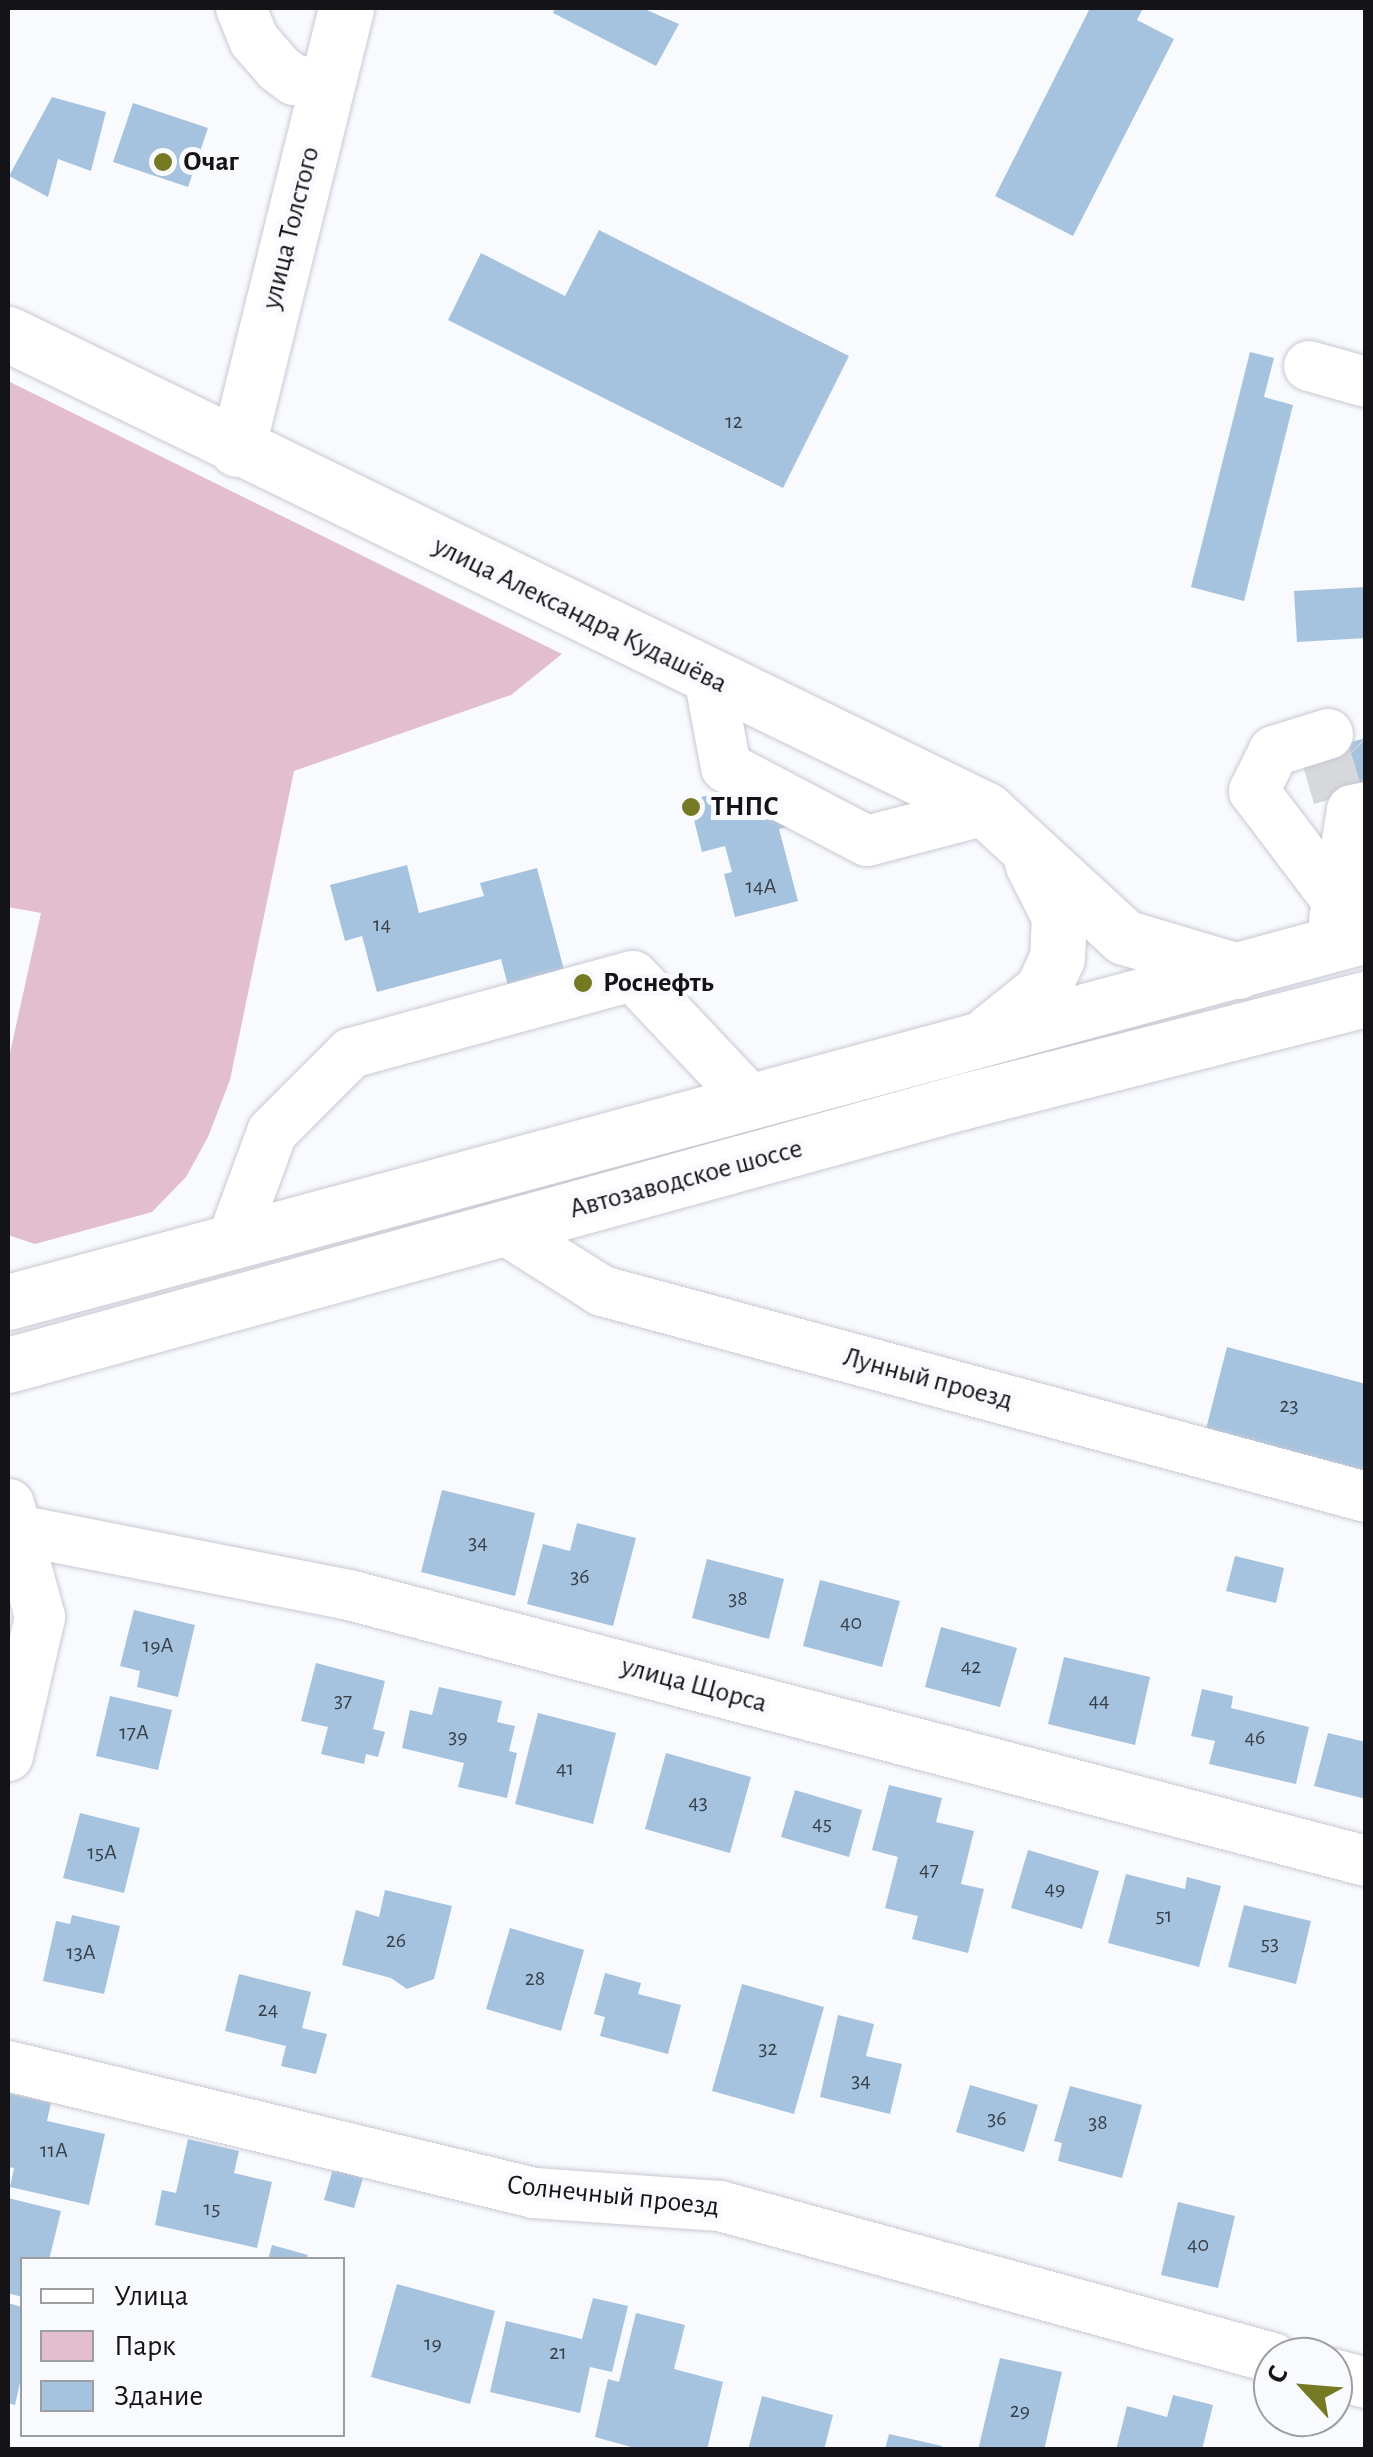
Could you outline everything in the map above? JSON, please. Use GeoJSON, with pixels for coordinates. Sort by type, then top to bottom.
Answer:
{"type":"FeatureCollection","features":[{"type":"Feature","properties":{"kind":"main road","name":"улица Толстого"},"geometry":{"type":"LineString","coordinates":[[237,449],[346,8]]}},
{"type":"Feature","properties":{"kind":"main road","name":"улица Александра Кудашёва"},"geometry":{"type":"LineString","coordinates":[[8,334],[1002,824],[1124,937],[1238,971]]}},
{"type":"Feature","properties":{"kind":"main road"},"geometry":{"type":"LineString","coordinates":[[985,1037],[1042,990],[1057,958],[1060,916],[1002,824]]}},
{"type":"Feature","properties":{"kind":"main road"},"geometry":{"type":"LineString","coordinates":[[8,1302],[1238,971],[1353,851]]}},
{"type":"Feature","properties":{"kind":"main road"},"geometry":{"type":"LineString","coordinates":[[961,1102],[1062,1060],[1094,1039],[1116,1004],[1124,937]]}},
{"type":"Feature","properties":{"kind":"main road","name":"Автозаводское шоссе"},"geometry":{"type":"LineString","coordinates":[[8,1365],[961,1102],[1366,999]]}},
{"type":"Feature","properties":{"kind":"street"},"geometry":{"type":"LineString","coordinates":[[241,8],[254,40],[278,68],[294,80],[326,84]]}},
{"type":"Feature","properties":{"kind":"street"},"geometry":{"type":"LineString","coordinates":[[1308,366],[1366,382]]}},
{"type":"Feature","properties":{"kind":"street"},"geometry":{"type":"LineString","coordinates":[[709,678],[726,767],[867,841],[1002,824]]}},
{"type":"Feature","properties":{"kind":"street"},"geometry":{"type":"LineString","coordinates":[[1349,734],[1274,751],[1254,791],[1353,851]]}},
{"type":"Feature","properties":{"kind":"street"},"geometry":{"type":"LineString","coordinates":[[232,1241],[272,1132],[351,1053],[614,981],[633,976],[750,1100]]}},
{"type":"Feature","properties":{"kind":"street","name":"Лунный проезд"},"geometry":{"type":"LineString","coordinates":[[504,1229],[602,1291],[1366,1497]]}},
{"type":"Feature","properties":{"kind":"street"},"geometry":{"type":"LineString","coordinates":[[8,1756],[40,1618],[10,1509]]}},
{"type":"Feature","properties":{"kind":"street","name":"улица Щорса"},"geometry":{"type":"LineString","coordinates":[[10,1509],[1366,1861]]}},
{"type":"Feature","properties":{"kind":"street","name":"Солнечный проезд"},"geometry":{"type":"LineString","coordinates":[[8,2066],[534,2193],[720,2206],[1253,2353]]}},
{"type":"Feature","properties":{"kind":"green space"},"geometry":{"type":"Polygon","coordinates":[[[8,381],[562,654],[511,695],[294,771],[230,1080],[208,1137],[186,1177],[152,1212],[35,1244],[8,1235],[8,1062],[41,913],[8,907],[8,381]]]}},
{"type":"Feature","properties":{"kind":"building"},"geometry":{"type":"Polygon","coordinates":[[[555,8],[642,8],[679,24],[656,66],[553,13],[555,8]]]}},
{"type":"Feature","properties":{"kind":"building"},"geometry":{"type":"Polygon","coordinates":[[[1090,8],[1143,8],[1137,20],[1174,39],[1073,236],[995,196],[1090,8]]]}},
{"type":"Feature","properties":{"kind":"building"},"geometry":{"type":"Polygon","coordinates":[[[52,97],[106,112],[91,171],[58,159],[48,197],[9,176],[52,97]]]}},
{"type":"Feature","properties":{"kind":"building"},"geometry":{"type":"Polygon","coordinates":[[[133,103],[208,128],[188,187],[113,162],[133,103]]]}},
{"type":"Feature","properties":{"kind":"building"},"geometry":{"type":"Polygon","coordinates":[[[599,230],[849,356],[783,488],[448,320],[481,253],[565,296],[599,230]]]}},
{"type":"Feature","properties":{"kind":"building"},"geometry":{"type":"Polygon","coordinates":[[[1250,352],[1274,358],[1264,397],[1293,405],[1244,601],[1191,587],[1250,352]]]}},
{"type":"Feature","properties":{"kind":"building"},"geometry":{"type":"Polygon","coordinates":[[[1366,587],[1366,638],[1297,642],[1294,591],[1366,587]]]}},
{"type":"Feature","properties":{"kind":"building"},"geometry":{"type":"Polygon","coordinates":[[[1366,738],[1366,793],[1330,803],[1315,752],[1366,738]]]}},
{"type":"Feature","properties":{"kind":"building"},"geometry":{"type":"Polygon","coordinates":[[[784,776],[797,825],[779,829],[798,901],[735,917],[724,874],[732,872],[725,846],[702,852],[689,800],[784,776]]]}},
{"type":"Feature","properties":{"kind":"building"},"geometry":{"type":"Polygon","coordinates":[[[407,865],[419,913],[484,896],[480,883],[537,868],[572,1000],[516,1016],[501,959],[377,992],[362,936],[345,941],[330,885],[407,865]]]}},
{"type":"Feature","properties":{"kind":"building"},"geometry":{"type":"Polygon","coordinates":[[[1227,1347],[1366,1384],[1366,1472],[1206,1429],[1227,1347]]]}},
{"type":"Feature","properties":{"kind":"building"},"geometry":{"type":"Polygon","coordinates":[[[442,1490],[535,1513],[515,1596],[421,1572],[442,1490]]]}},
{"type":"Feature","properties":{"kind":"building"},"geometry":{"type":"Polygon","coordinates":[[[577,1523],[636,1538],[613,1626],[527,1604],[543,1544],[570,1551],[577,1523]]]}},
{"type":"Feature","properties":{"kind":"building"},"geometry":{"type":"Polygon","coordinates":[[[1235,1556],[1284,1568],[1276,1603],[1226,1591],[1235,1556]]]}},
{"type":"Feature","properties":{"kind":"building"},"geometry":{"type":"Polygon","coordinates":[[[707,1559],[784,1579],[769,1639],[692,1618],[707,1559]]]}},
{"type":"Feature","properties":{"kind":"building"},"geometry":{"type":"Polygon","coordinates":[[[820,1580],[900,1601],[882,1667],[803,1646],[820,1580]]]}},
{"type":"Feature","properties":{"kind":"building"},"geometry":{"type":"Polygon","coordinates":[[[134,1610],[195,1625],[178,1697],[137,1687],[140,1671],[120,1666],[134,1610]]]}},
{"type":"Feature","properties":{"kind":"building"},"geometry":{"type":"Polygon","coordinates":[[[941,1627],[1017,1648],[1000,1707],[925,1687],[941,1627]]]}},
{"type":"Feature","properties":{"kind":"building"},"geometry":{"type":"Polygon","coordinates":[[[1064,1657],[1150,1677],[1135,1745],[1048,1724],[1064,1657]]]}},
{"type":"Feature","properties":{"kind":"building"},"geometry":{"type":"Polygon","coordinates":[[[316,1663],[385,1681],[373,1729],[385,1732],[378,1757],[366,1754],[364,1764],[321,1754],[328,1727],[301,1721],[316,1663]]]}},
{"type":"Feature","properties":{"kind":"building"},"geometry":{"type":"Polygon","coordinates":[[[439,1687],[502,1701],[497,1722],[515,1726],[509,1751],[517,1753],[507,1798],[458,1787],[464,1763],[402,1748],[410,1710],[432,1715],[439,1687]]]}},
{"type":"Feature","properties":{"kind":"building"},"geometry":{"type":"Polygon","coordinates":[[[1202,1689],[1233,1696],[1231,1708],[1309,1727],[1296,1784],[1209,1764],[1215,1741],[1191,1736],[1202,1689]]]}},
{"type":"Feature","properties":{"kind":"building"},"geometry":{"type":"Polygon","coordinates":[[[110,1696],[172,1710],[158,1770],[96,1756],[110,1696]]]}},
{"type":"Feature","properties":{"kind":"building"},"geometry":{"type":"Polygon","coordinates":[[[538,1713],[616,1733],[593,1824],[515,1804],[538,1713]]]}},
{"type":"Feature","properties":{"kind":"building"},"geometry":{"type":"Polygon","coordinates":[[[1328,1733],[1366,1742],[1366,1799],[1314,1786],[1328,1733]]]}},
{"type":"Feature","properties":{"kind":"building"},"geometry":{"type":"Polygon","coordinates":[[[666,1753],[751,1777],[730,1853],[645,1829],[666,1753]]]}},
{"type":"Feature","properties":{"kind":"building"},"geometry":{"type":"Polygon","coordinates":[[[889,1785],[942,1798],[936,1822],[974,1831],[961,1884],[984,1889],[968,1953],[912,1939],[918,1916],[885,1908],[898,1857],[872,1850],[889,1785]]]}},
{"type":"Feature","properties":{"kind":"building"},"geometry":{"type":"Polygon","coordinates":[[[795,1790],[862,1810],[849,1857],[781,1837],[795,1790]]]}},
{"type":"Feature","properties":{"kind":"building"},"geometry":{"type":"Polygon","coordinates":[[[80,1813],[140,1828],[124,1893],[63,1878],[80,1813]]]}},
{"type":"Feature","properties":{"kind":"building"},"geometry":{"type":"Polygon","coordinates":[[[1028,1850],[1099,1871],[1082,1929],[1011,1908],[1028,1850]]]}},
{"type":"Feature","properties":{"kind":"building"},"geometry":{"type":"Polygon","coordinates":[[[1126,1874],[1185,1889],[1187,1877],[1221,1886],[1199,1967],[1108,1943],[1126,1874]]]}},
{"type":"Feature","properties":{"kind":"building"},"geometry":{"type":"Polygon","coordinates":[[[385,1890],[452,1906],[434,1979],[407,1989],[391,1978],[342,1965],[356,1910],[379,1917],[385,1890]]]}},
{"type":"Feature","properties":{"kind":"building"},"geometry":{"type":"Polygon","coordinates":[[[1244,1905],[1311,1921],[1296,1984],[1228,1967],[1244,1905]]]}},
{"type":"Feature","properties":{"kind":"building"},"geometry":{"type":"Polygon","coordinates":[[[72,1915],[120,1926],[104,1994],[43,1981],[56,1921],[70,1924],[72,1915]]]}},
{"type":"Feature","properties":{"kind":"building"},"geometry":{"type":"Polygon","coordinates":[[[510,1928],[584,1950],[561,2031],[486,2009],[510,1928]]]}},
{"type":"Feature","properties":{"kind":"building"},"geometry":{"type":"Polygon","coordinates":[[[605,1973],[641,1983],[638,1994],[681,2005],[668,2054],[600,2036],[605,2017],[594,2014],[605,1973]]]}},
{"type":"Feature","properties":{"kind":"building"},"geometry":{"type":"Polygon","coordinates":[[[239,1974],[311,1992],[302,2028],[327,2034],[316,2074],[281,2066],[286,2046],[225,2031],[239,1974]]]}},
{"type":"Feature","properties":{"kind":"building"},"geometry":{"type":"Polygon","coordinates":[[[742,1984],[824,2007],[794,2114],[712,2091],[742,1984]]]}},
{"type":"Feature","properties":{"kind":"building"},"geometry":{"type":"Polygon","coordinates":[[[838,2015],[874,2024],[866,2056],[902,2064],[890,2114],[820,2097],[838,2015]]]}},
{"type":"Feature","properties":{"kind":"building"},"geometry":{"type":"Polygon","coordinates":[[[970,2085],[1038,2105],[1024,2152],[956,2132],[970,2085]]]}},
{"type":"Feature","properties":{"kind":"building"},"geometry":{"type":"Polygon","coordinates":[[[1070,2086],[1142,2105],[1122,2178],[1058,2161],[1062,2143],[1054,2141],[1070,2086]]]}},
{"type":"Feature","properties":{"kind":"building"},"geometry":{"type":"Polygon","coordinates":[[[8,2093],[51,2103],[47,2121],[105,2134],[89,2205],[10,2187],[14,2168],[8,2167],[8,2093]]]}},
{"type":"Feature","properties":{"kind":"building"},"geometry":{"type":"Polygon","coordinates":[[[188,2139],[239,2151],[234,2173],[272,2182],[257,2248],[155,2225],[162,2190],[176,2193],[188,2139]]]}},
{"type":"Feature","properties":{"kind":"building"},"geometry":{"type":"Polygon","coordinates":[[[333,2169],[363,2178],[354,2208],[324,2200],[333,2169]]]}},
{"type":"Feature","properties":{"kind":"building"},"geometry":{"type":"Polygon","coordinates":[[[8,2198],[61,2211],[50,2257],[20,2257],[20,2296],[8,2293],[8,2198]]]}},
{"type":"Feature","properties":{"kind":"building"},"geometry":{"type":"Polygon","coordinates":[[[1178,2202],[1235,2216],[1218,2288],[1161,2275],[1178,2202]]]}},
{"type":"Feature","properties":{"kind":"building"},"geometry":{"type":"Polygon","coordinates":[[[272,2245],[308,2255],[307,2257],[269,2257],[272,2245]]]}},
{"type":"Feature","properties":{"kind":"building"},"geometry":{"type":"Polygon","coordinates":[[[397,2284],[495,2311],[470,2404],[371,2377],[397,2284]]]}},
{"type":"Feature","properties":{"kind":"building"},"geometry":{"type":"Polygon","coordinates":[[[593,2298],[628,2306],[612,2372],[590,2367],[580,2413],[490,2392],[506,2321],[582,2339],[593,2298]]]}},
{"type":"Feature","properties":{"kind":"building"},"geometry":{"type":"Polygon","coordinates":[[[8,2303],[20,2306],[20,2383],[15,2405],[8,2403],[8,2303]]]}},
{"type":"Feature","properties":{"kind":"building"},"geometry":{"type":"Polygon","coordinates":[[[636,2313],[685,2325],[674,2369],[723,2382],[707,2450],[642,2450],[595,2437],[608,2379],[619,2382],[636,2313]]]}},
{"type":"Feature","properties":{"kind":"building"},"geometry":{"type":"Polygon","coordinates":[[[1000,2358],[1062,2372],[1044,2450],[978,2450],[1000,2358]]]}},
{"type":"Feature","properties":{"kind":"building"},"geometry":{"type":"Polygon","coordinates":[[[1173,2395],[1213,2405],[1202,2450],[1116,2450],[1127,2406],[1167,2417],[1173,2395]]]}},
{"type":"Feature","properties":{"kind":"building"},"geometry":{"type":"Polygon","coordinates":[[[762,2396],[833,2415],[824,2450],[748,2450],[762,2396]]]}},
{"type":"Feature","properties":{"kind":"building"},"geometry":{"type":"Polygon","coordinates":[[[889,2434],[942,2446],[942,2450],[885,2450],[889,2434]]]}},
{"type":"Feature","properties":{"kind":"tunnel"},"geometry":{"type":"LineString","coordinates":[[1324,749],[1339,800]]}},
{"type":"Feature","properties":{"kind":"place","name":"Очаг"},"geometry":{"type":"Point","coordinates":[163,162]}},
{"type":"Feature","properties":{"kind":"place","name":"ТНПС"},"geometry":{"type":"Point","coordinates":[691,807]}},
{"type":"Feature","properties":{"kind":"place","name":"Роснефть"},"geometry":{"type":"Point","coordinates":[583,983]}}]}
